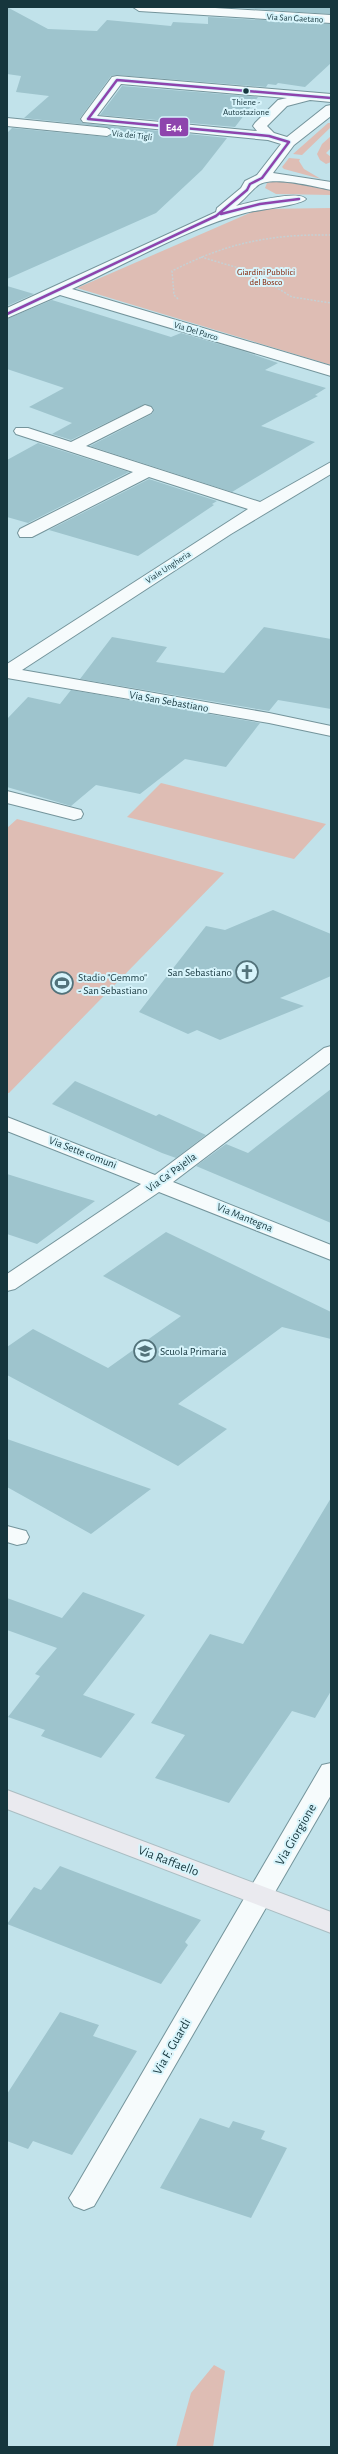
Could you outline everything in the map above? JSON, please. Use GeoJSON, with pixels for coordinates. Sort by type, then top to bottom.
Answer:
{"type":"FeatureCollection","features":[{"type":"Feature","properties":{"kind":"main road","name":"Via Raffaello"},"geometry":{"type":"LineString","coordinates":[[7,1799],[331,1923]]}},
{"type":"Feature","properties":{"kind":"street","name":"Via San Gaetano"},"geometry":{"type":"LineString","coordinates":[[139,7],[331,19]]}},
{"type":"Feature","properties":{"kind":"street"},"geometry":{"type":"LineString","coordinates":[[269,136],[88,119],[117,80],[331,98]]}},
{"type":"Feature","properties":{"kind":"street"},"geometry":{"type":"LineString","coordinates":[[111,87],[283,104],[313,97]]}},
{"type":"Feature","properties":{"kind":"street"},"geometry":{"type":"LineString","coordinates":[[260,126],[283,104]]}},
{"type":"Feature","properties":{"kind":"street"},"geometry":{"type":"LineString","coordinates":[[94,110],[260,126],[269,136],[285,147]]}},
{"type":"Feature","properties":{"kind":"street"},"geometry":{"type":"LineString","coordinates":[[262,178],[285,147],[331,117]]}},
{"type":"Feature","properties":{"kind":"street","name":"Via dei Tigli"},"geometry":{"type":"LineString","coordinates":[[7,122],[285,147]]}},
{"type":"Feature","properties":{"kind":"street"},"geometry":{"type":"LineString","coordinates":[[216,216],[247,190],[250,184],[262,178],[280,177],[331,186]]}},
{"type":"Feature","properties":{"kind":"street"},"geometry":{"type":"LineString","coordinates":[[247,190],[250,194],[258,197],[321,199]]}},
{"type":"Feature","properties":{"kind":"street"},"geometry":{"type":"LineString","coordinates":[[7,314],[216,216],[260,204],[299,199]]}},
{"type":"Feature","properties":{"kind":"street","name":"Via Del Parco"},"geometry":{"type":"LineString","coordinates":[[60,290],[331,371]]}},
{"type":"Feature","properties":{"kind":"street"},"geometry":{"type":"LineString","coordinates":[[75,446],[145,410]]}},
{"type":"Feature","properties":{"kind":"street"},"geometry":{"type":"LineString","coordinates":[[22,431],[75,446],[261,508]]}},
{"type":"Feature","properties":{"kind":"street","name":"Viale Ungheria"},"geometry":{"type":"LineString","coordinates":[[7,672],[261,508],[331,467]]}},
{"type":"Feature","properties":{"kind":"street"},"geometry":{"type":"LineString","coordinates":[[26,532],[148,471]]}},
{"type":"Feature","properties":{"kind":"street","name":"Via San Sebastiano"},"geometry":{"type":"LineString","coordinates":[[7,672],[331,731]]}},
{"type":"Feature","properties":{"kind":"street"},"geometry":{"type":"LineString","coordinates":[[7,797],[74,814]]}},
{"type":"Feature","properties":{"kind":"street","name":"Via Ca' Pajella"},"geometry":{"type":"LineString","coordinates":[[11,1277],[159,1182],[331,1052]]}},
{"type":"Feature","properties":{"kind":"street","name":"Via Sette comuni"},"geometry":{"type":"LineString","coordinates":[[7,1123],[159,1182]]}},
{"type":"Feature","properties":{"kind":"street","name":"Via Mantegna"},"geometry":{"type":"LineString","coordinates":[[159,1182],[331,1253]]}},
{"type":"Feature","properties":{"kind":"street","name":"Via Giorgione"},"geometry":{"type":"LineString","coordinates":[[259,1896],[331,1772]]}},
{"type":"Feature","properties":{"kind":"street","name":"Via F. Guardi"},"geometry":{"type":"LineString","coordinates":[[84,2198],[259,1896]]}},
{"type":"Feature","properties":{"kind":"path"},"geometry":{"type":"LineString","coordinates":[[179,300],[174,295],[172,271],[200,257],[234,243],[267,237],[331,235]]}},
{"type":"Feature","properties":{"kind":"path"},"geometry":{"type":"LineString","coordinates":[[200,257],[249,271],[292,297],[331,303]]}},
{"type":"Feature","properties":{"kind":"green space"},"geometry":{"type":"Polygon","coordinates":[[[328,123],[331,123],[331,127],[302,155],[293,154],[328,123]]]}},
{"type":"Feature","properties":{"kind":"green space"},"geometry":{"type":"Polygon","coordinates":[[[331,136],[331,148],[326,153],[331,157],[331,162],[326,164],[320,160],[317,154],[322,144],[331,136]]]}},
{"type":"Feature","properties":{"kind":"green space"},"geometry":{"type":"Polygon","coordinates":[[[289,158],[300,159],[299,161],[304,169],[321,179],[284,169],[282,167],[289,158]]]}},
{"type":"Feature","properties":{"kind":"green space"},"geometry":{"type":"Polygon","coordinates":[[[281,180],[331,190],[331,195],[276,194],[265,188],[267,183],[281,180]]]}},
{"type":"Feature","properties":{"kind":"green space","name":"Giardini Pubblici del Bosco"},"geometry":{"type":"Polygon","coordinates":[[[331,208],[331,365],[77,288],[259,209],[331,208]]]}},
{"type":"Feature","properties":{"kind":"green space"},"geometry":{"type":"Polygon","coordinates":[[[161,783],[326,824],[294,859],[127,817],[161,783]]]}},
{"type":"Feature","properties":{"kind":"green space","name":"Stadio \"Gemmo\" - San Sebastiano"},"geometry":{"type":"Polygon","coordinates":[[[17,819],[224,873],[9,1093],[7,1093],[7,828],[17,819]]]}},
{"type":"Feature","properties":{"kind":"green space"},"geometry":{"type":"Polygon","coordinates":[[[214,2365],[225,2371],[213,2447],[176,2447],[191,2393],[214,2365]]]}},
{"type":"Feature","properties":{"kind":"building"},"geometry":{"type":"Polygon","coordinates":[[[7,7],[48,29],[97,31],[107,20],[171,26],[173,22],[208,24],[208,17],[331,24],[331,63],[305,87],[278,83],[276,85],[268,84],[266,87],[117,75],[111,76],[80,118],[82,123],[227,138],[202,170],[156,213],[7,279],[7,133],[12,128],[107,137],[115,133],[107,127],[24,118],[49,96],[16,92],[21,76],[7,74],[7,7]]]}},
{"type":"Feature","properties":{"kind":"building"},"geometry":{"type":"Polygon","coordinates":[[[224,7],[331,7],[331,14],[224,7]]]}},
{"type":"Feature","properties":{"kind":"building"},"geometry":{"type":"Polygon","coordinates":[[[122,86],[258,97],[235,127],[100,115],[122,86]]]}},
{"type":"Feature","properties":{"kind":"building"},"geometry":{"type":"Polygon","coordinates":[[[7,286],[34,294],[7,306],[7,286]]]}},
{"type":"Feature","properties":{"kind":"building"},"geometry":{"type":"Polygon","coordinates":[[[52,300],[171,337],[181,333],[243,351],[278,363],[265,370],[326,388],[315,395],[318,396],[261,426],[315,442],[232,492],[90,446],[152,414],[154,409],[145,404],[71,440],[52,434],[72,423],[29,407],[64,388],[7,369],[7,319],[52,300]]]}},
{"type":"Feature","properties":{"kind":"building"},"geometry":{"type":"Polygon","coordinates":[[[38,443],[129,472],[28,523],[7,517],[7,460],[38,443]]]}},
{"type":"Feature","properties":{"kind":"building"},"geometry":{"type":"Polygon","coordinates":[[[149,479],[217,501],[212,504],[214,505],[138,556],[49,530],[149,479]]]}},
{"type":"Feature","properties":{"kind":"building"},"geometry":{"type":"Polygon","coordinates":[[[264,627],[331,639],[331,709],[278,700],[269,711],[80,679],[112,637],[167,647],[156,662],[224,673],[264,627]]]}},
{"type":"Feature","properties":{"kind":"building"},"geometry":{"type":"Polygon","coordinates":[[[71,690],[260,723],[226,767],[185,759],[140,794],[96,785],[71,806],[7,787],[7,719],[28,697],[60,704],[71,690]]]}},
{"type":"Feature","properties":{"kind":"building","name":"San Sebastiano"},"geometry":{"type":"Polygon","coordinates":[[[273,910],[331,934],[331,976],[280,998],[304,1006],[220,1040],[197,1030],[188,1034],[139,1012],[206,926],[225,930],[273,910]]]}},
{"type":"Feature","properties":{"kind":"building"},"geometry":{"type":"Polygon","coordinates":[[[75,1081],[156,1116],[159,1114],[206,1135],[176,1158],[162,1153],[52,1104],[75,1081]]]}},
{"type":"Feature","properties":{"kind":"building"},"geometry":{"type":"Polygon","coordinates":[[[331,1089],[331,1223],[196,1166],[226,1144],[248,1153],[331,1089]]]}},
{"type":"Feature","properties":{"kind":"building"},"geometry":{"type":"Polygon","coordinates":[[[7,1174],[95,1201],[37,1244],[7,1234],[7,1174]]]}},
{"type":"Feature","properties":{"kind":"building"},"geometry":{"type":"Polygon","coordinates":[[[166,1232],[331,1312],[331,1339],[282,1327],[178,1404],[227,1429],[178,1466],[7,1375],[7,1347],[33,1329],[108,1368],[181,1316],[103,1276],[166,1232]]]}},
{"type":"Feature","properties":{"kind":"building"},"geometry":{"type":"Polygon","coordinates":[[[7,1439],[151,1489],[91,1534],[7,1487],[7,1439]]]}},
{"type":"Feature","properties":{"kind":"building"},"geometry":{"type":"Polygon","coordinates":[[[331,1498],[331,1691],[315,1718],[292,1711],[229,1803],[155,1778],[185,1735],[151,1723],[210,1634],[243,1644],[331,1498]]]}},
{"type":"Feature","properties":{"kind":"building"},"geometry":{"type":"Polygon","coordinates":[[[83,1592],[145,1615],[83,1695],[135,1714],[101,1758],[41,1736],[45,1730],[8,1717],[40,1676],[35,1674],[57,1648],[7,1630],[7,1598],[62,1618],[83,1592]]]}},
{"type":"Feature","properties":{"kind":"building"},"geometry":{"type":"Polygon","coordinates":[[[60,1866],[201,1920],[185,1942],[188,1945],[161,1984],[7,1924],[34,1887],[41,1890],[60,1866]]]}},
{"type":"Feature","properties":{"kind":"building"},"geometry":{"type":"Polygon","coordinates":[[[60,2012],[99,2025],[93,2036],[137,2051],[72,2155],[33,2141],[28,2149],[7,2141],[7,2094],[60,2012]]]}},
{"type":"Feature","properties":{"kind":"building"},"geometry":{"type":"Polygon","coordinates":[[[200,2118],[229,2128],[233,2121],[265,2131],[261,2139],[287,2148],[251,2218],[160,2188],[200,2118]]]}},
{"type":"Feature","properties":{"kind":"transit line","name":"E44"},"geometry":{"type":"LineString","coordinates":[[289,142],[269,136],[88,119],[117,80],[331,98]]}},
{"type":"Feature","properties":{"kind":"transit line","name":"E44"},"geometry":{"type":"LineString","coordinates":[[7,314],[216,216],[247,190],[250,184],[262,178],[289,142]]}},
{"type":"Feature","properties":{"kind":"transit line","name":"E44"},"geometry":{"type":"LineString","coordinates":[[221,214],[260,204],[299,199]]}},
{"type":"Feature","properties":{"kind":"place","name":"Thiene - Autostazione"},"geometry":{"type":"Point","coordinates":[246,91]}},
{"type":"Feature","properties":{"kind":"place","name":"San Sebastiano"},"geometry":{"type":"Point","coordinates":[247,972]}},
{"type":"Feature","properties":{"kind":"place","name":"Stadio \"Gemmo\" - San Sebastiano"},"geometry":{"type":"Point","coordinates":[62,983]}},
{"type":"Feature","properties":{"kind":"place","name":"Scuola Primaria"},"geometry":{"type":"Point","coordinates":[145,1351]}}]}
